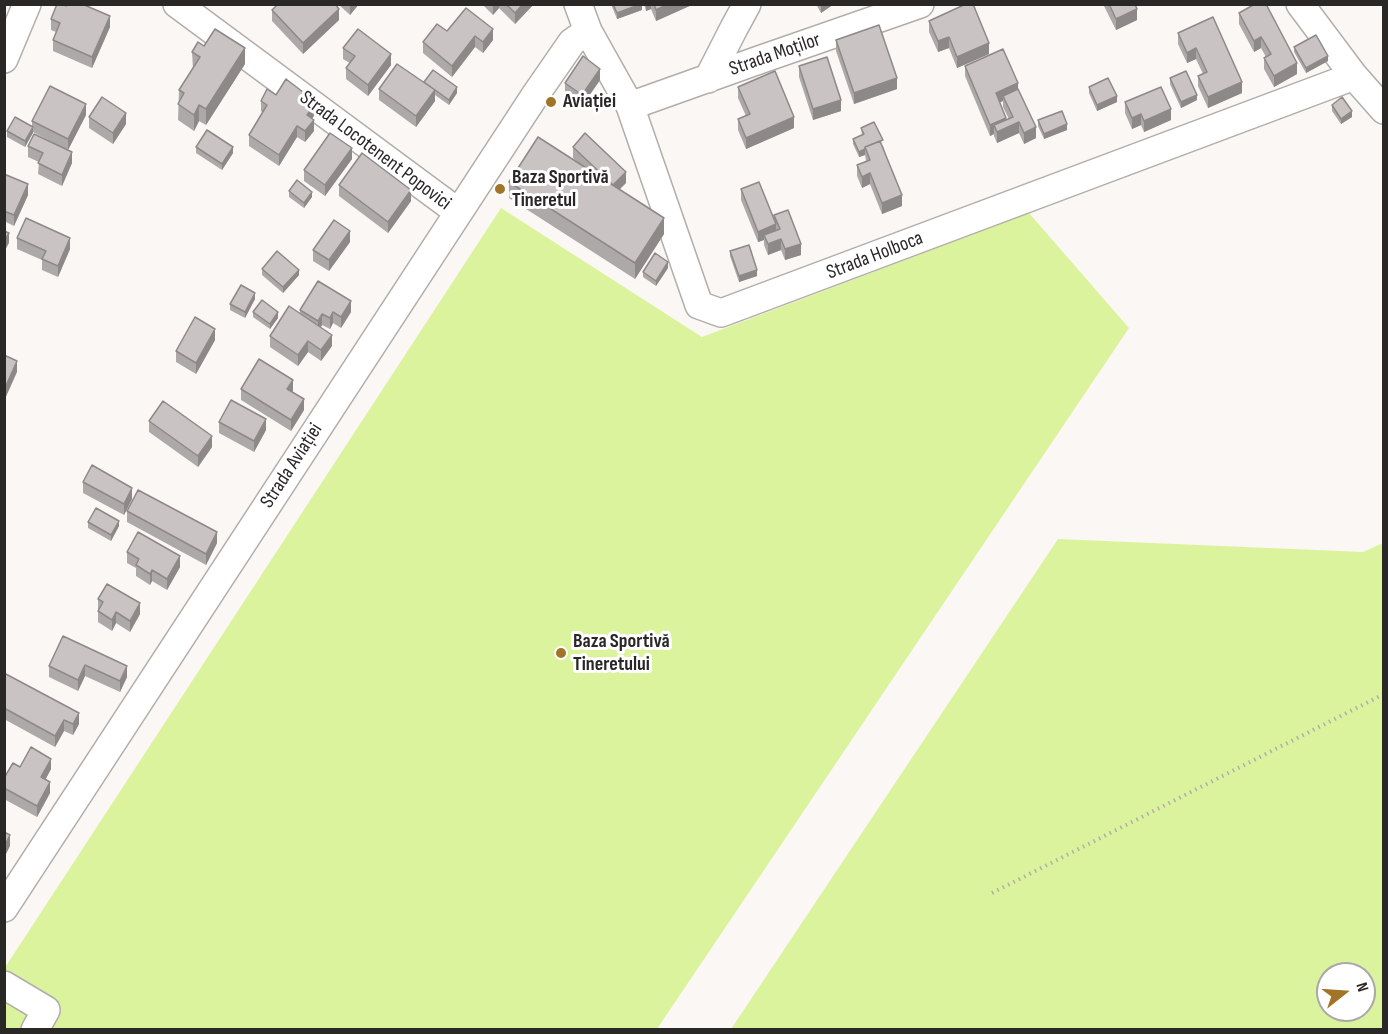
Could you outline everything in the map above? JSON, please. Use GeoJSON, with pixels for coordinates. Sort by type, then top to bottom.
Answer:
{"type":"FeatureCollection","features":[{"type":"Feature","properties":{"kind":"street"},"geometry":{"type":"LineString","coordinates":[[4,59],[27,4]]}},
{"type":"Feature","properties":{"kind":"street","name":"Strada Locotenent Popovici"},"geometry":{"type":"LineString","coordinates":[[177,4],[458,212]]}},
{"type":"Feature","properties":{"kind":"street","name":"Strada Holboca"},"geometry":{"type":"LineString","coordinates":[[578,4],[588,31],[630,106],[699,305],[722,313],[1354,76]]}},
{"type":"Feature","properties":{"kind":"street"},"geometry":{"type":"LineString","coordinates":[[708,79],[747,4]]}},
{"type":"Feature","properties":{"kind":"street","name":"Strada Moților"},"geometry":{"type":"LineString","coordinates":[[630,106],[920,4]]}},
{"type":"Feature","properties":{"kind":"street"},"geometry":{"type":"LineString","coordinates":[[1300,4],[1354,76],[1383,110]]}},
{"type":"Feature","properties":{"kind":"street","name":"Strada Aviației"},"geometry":{"type":"LineString","coordinates":[[4,908],[458,212],[572,42],[588,31]]}},
{"type":"Feature","properties":{"kind":"street"},"geometry":{"type":"LineString","coordinates":[[4,985],[46,1010],[35,1029]]}},
{"type":"Feature","properties":{"kind":"path"},"geometry":{"type":"LineString","coordinates":[[992,893],[1383,694]]}},
{"type":"Feature","properties":{"kind":"green space","name":"Baza Sportivă Tineretului"},"geometry":{"type":"Polygon","coordinates":[[[501,208],[702,337],[1029,213],[1129,328],[657,1029],[5,1029],[4,969],[501,208]]]}},
{"type":"Feature","properties":{"kind":"green space"},"geometry":{"type":"Polygon","coordinates":[[[1058,539],[1363,552],[1383,543],[1383,1029],[731,1029],[1058,539]]]}},
{"type":"Feature","properties":{"kind":"building"},"geometry":{"type":"Polygon","coordinates":[[[57,4],[66,6],[66,4],[82,4],[110,16],[92,57],[53,40],[60,23],[51,19],[57,4]]]}},
{"type":"Feature","properties":{"kind":"building"},"geometry":{"type":"Polygon","coordinates":[[[278,4],[335,4],[339,9],[303,43],[272,10],[278,4]]]}},
{"type":"Feature","properties":{"kind":"building"},"geometry":{"type":"Polygon","coordinates":[[[506,4],[523,4],[515,13],[506,4]]]}},
{"type":"Feature","properties":{"kind":"building"},"geometry":{"type":"Polygon","coordinates":[[[613,4],[641,4],[617,13],[613,4]]]}},
{"type":"Feature","properties":{"kind":"building"},"geometry":{"type":"Polygon","coordinates":[[[654,4],[668,4],[656,10],[654,4]]]}},
{"type":"Feature","properties":{"kind":"building"},"geometry":{"type":"Polygon","coordinates":[[[966,4],[973,4],[989,43],[957,57],[949,37],[938,41],[929,21],[966,4]]]}},
{"type":"Feature","properties":{"kind":"building"},"geometry":{"type":"Polygon","coordinates":[[[1109,4],[1135,4],[1137,9],[1116,19],[1109,4]]]}},
{"type":"Feature","properties":{"kind":"building"},"geometry":{"type":"Polygon","coordinates":[[[1255,4],[1266,4],[1297,63],[1274,76],[1264,58],[1271,54],[1261,37],[1254,41],[1239,13],[1255,4]]]}},
{"type":"Feature","properties":{"kind":"building"},"geometry":{"type":"Polygon","coordinates":[[[466,8],[493,29],[483,42],[475,36],[452,66],[423,42],[437,24],[447,31],[466,8]]]}},
{"type":"Feature","properties":{"kind":"building"},"geometry":{"type":"Polygon","coordinates":[[[1213,17],[1242,82],[1208,97],[1198,76],[1207,72],[1196,48],[1187,53],[1178,33],[1213,17]]]}},
{"type":"Feature","properties":{"kind":"building"},"geometry":{"type":"Polygon","coordinates":[[[879,25],[897,78],[854,93],[836,40],[879,25]]]}},
{"type":"Feature","properties":{"kind":"building"},"geometry":{"type":"Polygon","coordinates":[[[215,29],[245,48],[206,109],[199,105],[194,115],[178,104],[184,93],[179,90],[200,57],[192,52],[198,42],[204,46],[215,29]]]}},
{"type":"Feature","properties":{"kind":"building"},"geometry":{"type":"Polygon","coordinates":[[[358,29],[391,54],[368,85],[346,68],[355,56],[343,48],[358,29]]]}},
{"type":"Feature","properties":{"kind":"building"},"geometry":{"type":"Polygon","coordinates":[[[1316,35],[1328,56],[1306,68],[1294,47],[1316,35]]]}},
{"type":"Feature","properties":{"kind":"building"},"geometry":{"type":"Polygon","coordinates":[[[1003,49],[1018,83],[996,93],[1006,118],[990,125],[965,66],[1003,49]]]}},
{"type":"Feature","properties":{"kind":"building"},"geometry":{"type":"Polygon","coordinates":[[[583,56],[600,69],[582,95],[565,83],[583,56]]]}},
{"type":"Feature","properties":{"kind":"building"},"geometry":{"type":"Polygon","coordinates":[[[827,57],[841,100],[813,109],[799,66],[827,57]]]}},
{"type":"Feature","properties":{"kind":"building"},"geometry":{"type":"Polygon","coordinates":[[[397,64],[435,90],[416,116],[379,89],[397,64]]]}},
{"type":"Feature","properties":{"kind":"building"},"geometry":{"type":"Polygon","coordinates":[[[433,70],[457,87],[449,100],[424,82],[433,70]]]}},
{"type":"Feature","properties":{"kind":"building"},"geometry":{"type":"Polygon","coordinates":[[[775,71],[794,117],[746,138],[738,119],[750,114],[738,87],[775,71]]]}},
{"type":"Feature","properties":{"kind":"building"},"geometry":{"type":"Polygon","coordinates":[[[1186,71],[1197,95],[1181,102],[1170,78],[1186,71]]]}},
{"type":"Feature","properties":{"kind":"building"},"geometry":{"type":"Polygon","coordinates":[[[1108,78],[1117,96],[1097,105],[1089,87],[1108,78]]]}},
{"type":"Feature","properties":{"kind":"building"},"geometry":{"type":"Polygon","coordinates":[[[286,79],[316,102],[307,115],[314,120],[305,131],[297,126],[279,155],[249,135],[267,105],[261,101],[267,89],[276,95],[286,79]]]}},
{"type":"Feature","properties":{"kind":"building"},"geometry":{"type":"Polygon","coordinates":[[[50,86],[86,104],[68,139],[32,121],[50,86]]]}},
{"type":"Feature","properties":{"kind":"building"},"geometry":{"type":"Polygon","coordinates":[[[1161,87],[1171,109],[1144,121],[1141,114],[1132,118],[1125,102],[1161,87]]]}},
{"type":"Feature","properties":{"kind":"building"},"geometry":{"type":"Polygon","coordinates":[[[1018,89],[1036,127],[1024,133],[1019,122],[997,132],[994,125],[1013,117],[1003,96],[1018,89]]]}},
{"type":"Feature","properties":{"kind":"building"},"geometry":{"type":"Polygon","coordinates":[[[102,97],[126,113],[113,133],[89,117],[102,97]]]}},
{"type":"Feature","properties":{"kind":"building"},"geometry":{"type":"Polygon","coordinates":[[[1342,97],[1352,111],[1341,119],[1332,105],[1342,97]]]}},
{"type":"Feature","properties":{"kind":"building"},"geometry":{"type":"Polygon","coordinates":[[[1062,111],[1067,124],[1044,134],[1038,120],[1062,111]]]}},
{"type":"Feature","properties":{"kind":"building"},"geometry":{"type":"Polygon","coordinates":[[[15,117],[33,127],[25,141],[7,131],[15,117]]]}},
{"type":"Feature","properties":{"kind":"building"},"geometry":{"type":"Polygon","coordinates":[[[874,122],[883,140],[859,152],[853,139],[864,134],[861,128],[874,122]]]}},
{"type":"Feature","properties":{"kind":"building"},"geometry":{"type":"Polygon","coordinates":[[[207,130],[233,147],[222,164],[196,147],[207,130]]]}},
{"type":"Feature","properties":{"kind":"building"},"geometry":{"type":"Polygon","coordinates":[[[330,133],[352,148],[325,185],[304,170],[330,133]]]}},
{"type":"Feature","properties":{"kind":"building"},"geometry":{"type":"Polygon","coordinates":[[[585,133],[626,172],[613,185],[573,147],[585,133]]]}},
{"type":"Feature","properties":{"kind":"building"},"geometry":{"type":"Polygon","coordinates":[[[34,134],[72,152],[62,175],[38,163],[43,153],[28,146],[34,134]]]}},
{"type":"Feature","properties":{"kind":"building"},"geometry":{"type":"Polygon","coordinates":[[[538,137],[664,218],[635,263],[509,182],[538,137]]]}},
{"type":"Feature","properties":{"kind":"building"},"geometry":{"type":"Polygon","coordinates":[[[880,141],[902,195],[882,203],[870,173],[862,177],[857,165],[870,160],[865,147],[880,141]]]}},
{"type":"Feature","properties":{"kind":"building"},"geometry":{"type":"Polygon","coordinates":[[[362,153],[411,190],[388,222],[339,185],[362,153]]]}},
{"type":"Feature","properties":{"kind":"building"},"geometry":{"type":"Polygon","coordinates":[[[4,174],[28,184],[14,215],[4,211],[4,174]]]}},
{"type":"Feature","properties":{"kind":"building"},"geometry":{"type":"Polygon","coordinates":[[[297,180],[312,192],[304,203],[289,191],[297,180]]]}},
{"type":"Feature","properties":{"kind":"building"},"geometry":{"type":"Polygon","coordinates":[[[759,182],[776,224],[758,232],[741,189],[759,182]]]}},
{"type":"Feature","properties":{"kind":"building"},"geometry":{"type":"Polygon","coordinates":[[[788,210],[801,244],[785,249],[781,239],[768,244],[764,235],[780,229],[774,215],[788,210]]]}},
{"type":"Feature","properties":{"kind":"building"},"geometry":{"type":"Polygon","coordinates":[[[26,218],[70,238],[58,266],[42,259],[46,251],[17,238],[26,218]]]}},
{"type":"Feature","properties":{"kind":"building"},"geometry":{"type":"Polygon","coordinates":[[[334,220],[350,231],[329,260],[313,250],[334,220]]]}},
{"type":"Feature","properties":{"kind":"building"},"geometry":{"type":"Polygon","coordinates":[[[4,231],[9,233],[4,241],[4,231]]]}},
{"type":"Feature","properties":{"kind":"building"},"geometry":{"type":"Polygon","coordinates":[[[749,245],[757,270],[739,276],[730,251],[749,245]]]}},
{"type":"Feature","properties":{"kind":"building"},"geometry":{"type":"Polygon","coordinates":[[[277,251],[299,270],[283,287],[262,269],[277,251]]]}},
{"type":"Feature","properties":{"kind":"building"},"geometry":{"type":"Polygon","coordinates":[[[655,253],[668,262],[656,281],[643,272],[655,253]]]}},
{"type":"Feature","properties":{"kind":"building"},"geometry":{"type":"Polygon","coordinates":[[[318,281],[351,301],[341,317],[333,312],[330,318],[322,314],[318,321],[300,310],[318,281]]]}},
{"type":"Feature","properties":{"kind":"building"},"geometry":{"type":"Polygon","coordinates":[[[241,285],[255,293],[245,312],[230,304],[241,285]]]}},
{"type":"Feature","properties":{"kind":"building"},"geometry":{"type":"Polygon","coordinates":[[[262,300],[278,312],[270,324],[253,312],[262,300]]]}},
{"type":"Feature","properties":{"kind":"building"},"geometry":{"type":"Polygon","coordinates":[[[289,306],[332,335],[321,350],[308,341],[298,355],[270,336],[289,306]]]}},
{"type":"Feature","properties":{"kind":"building"},"geometry":{"type":"Polygon","coordinates":[[[195,317],[215,329],[196,363],[176,351],[195,317]]]}},
{"type":"Feature","properties":{"kind":"building"},"geometry":{"type":"Polygon","coordinates":[[[4,355],[17,361],[5,388],[4,388],[4,355]]]}},
{"type":"Feature","properties":{"kind":"building"},"geometry":{"type":"Polygon","coordinates":[[[259,359],[293,380],[287,389],[304,399],[291,420],[241,389],[259,359]]]}},
{"type":"Feature","properties":{"kind":"building"},"geometry":{"type":"Polygon","coordinates":[[[231,400],[266,419],[254,441],[219,422],[231,400]]]}},
{"type":"Feature","properties":{"kind":"building"},"geometry":{"type":"Polygon","coordinates":[[[163,401],[212,436],[198,456],[149,421],[163,401]]]}},
{"type":"Feature","properties":{"kind":"building"},"geometry":{"type":"Polygon","coordinates":[[[92,465],[132,488],[124,504],[83,482],[92,465]]]}},
{"type":"Feature","properties":{"kind":"building"},"geometry":{"type":"Polygon","coordinates":[[[138,490],[217,532],[206,554],[127,511],[138,490]]]}},
{"type":"Feature","properties":{"kind":"building"},"geometry":{"type":"Polygon","coordinates":[[[96,508],[119,521],[111,535],[88,522],[96,508]]]}},
{"type":"Feature","properties":{"kind":"building"},"geometry":{"type":"Polygon","coordinates":[[[138,532],[180,556],[167,579],[152,570],[150,574],[136,565],[139,559],[127,552],[138,532]]]}},
{"type":"Feature","properties":{"kind":"building"},"geometry":{"type":"Polygon","coordinates":[[[107,584],[140,603],[130,621],[116,612],[112,620],[98,611],[103,602],[98,599],[107,584]]]}},
{"type":"Feature","properties":{"kind":"building"},"geometry":{"type":"Polygon","coordinates":[[[63,636],[127,666],[120,681],[85,665],[78,680],[49,666],[63,636]]]}},
{"type":"Feature","properties":{"kind":"building"},"geometry":{"type":"Polygon","coordinates":[[[4,673],[79,713],[73,724],[64,720],[55,736],[4,708],[4,673]]]}},
{"type":"Feature","properties":{"kind":"building"},"geometry":{"type":"Polygon","coordinates":[[[31,747],[51,759],[41,777],[50,782],[37,806],[4,788],[4,778],[13,763],[20,767],[31,747]]]}},
{"type":"Feature","properties":{"kind":"building"},"geometry":{"type":"Polygon","coordinates":[[[4,832],[10,835],[4,847],[4,832]]]}},
{"type":"Feature","properties":{"kind":"place","name":"Aviației"},"geometry":{"type":"Point","coordinates":[551,102]}},
{"type":"Feature","properties":{"kind":"place","name":"Baza Sportivă Tineretul"},"geometry":{"type":"Point","coordinates":[500,189]}},
{"type":"Feature","properties":{"kind":"place","name":"Baza Sportivă Tineretului"},"geometry":{"type":"Point","coordinates":[561,653]}}]}
